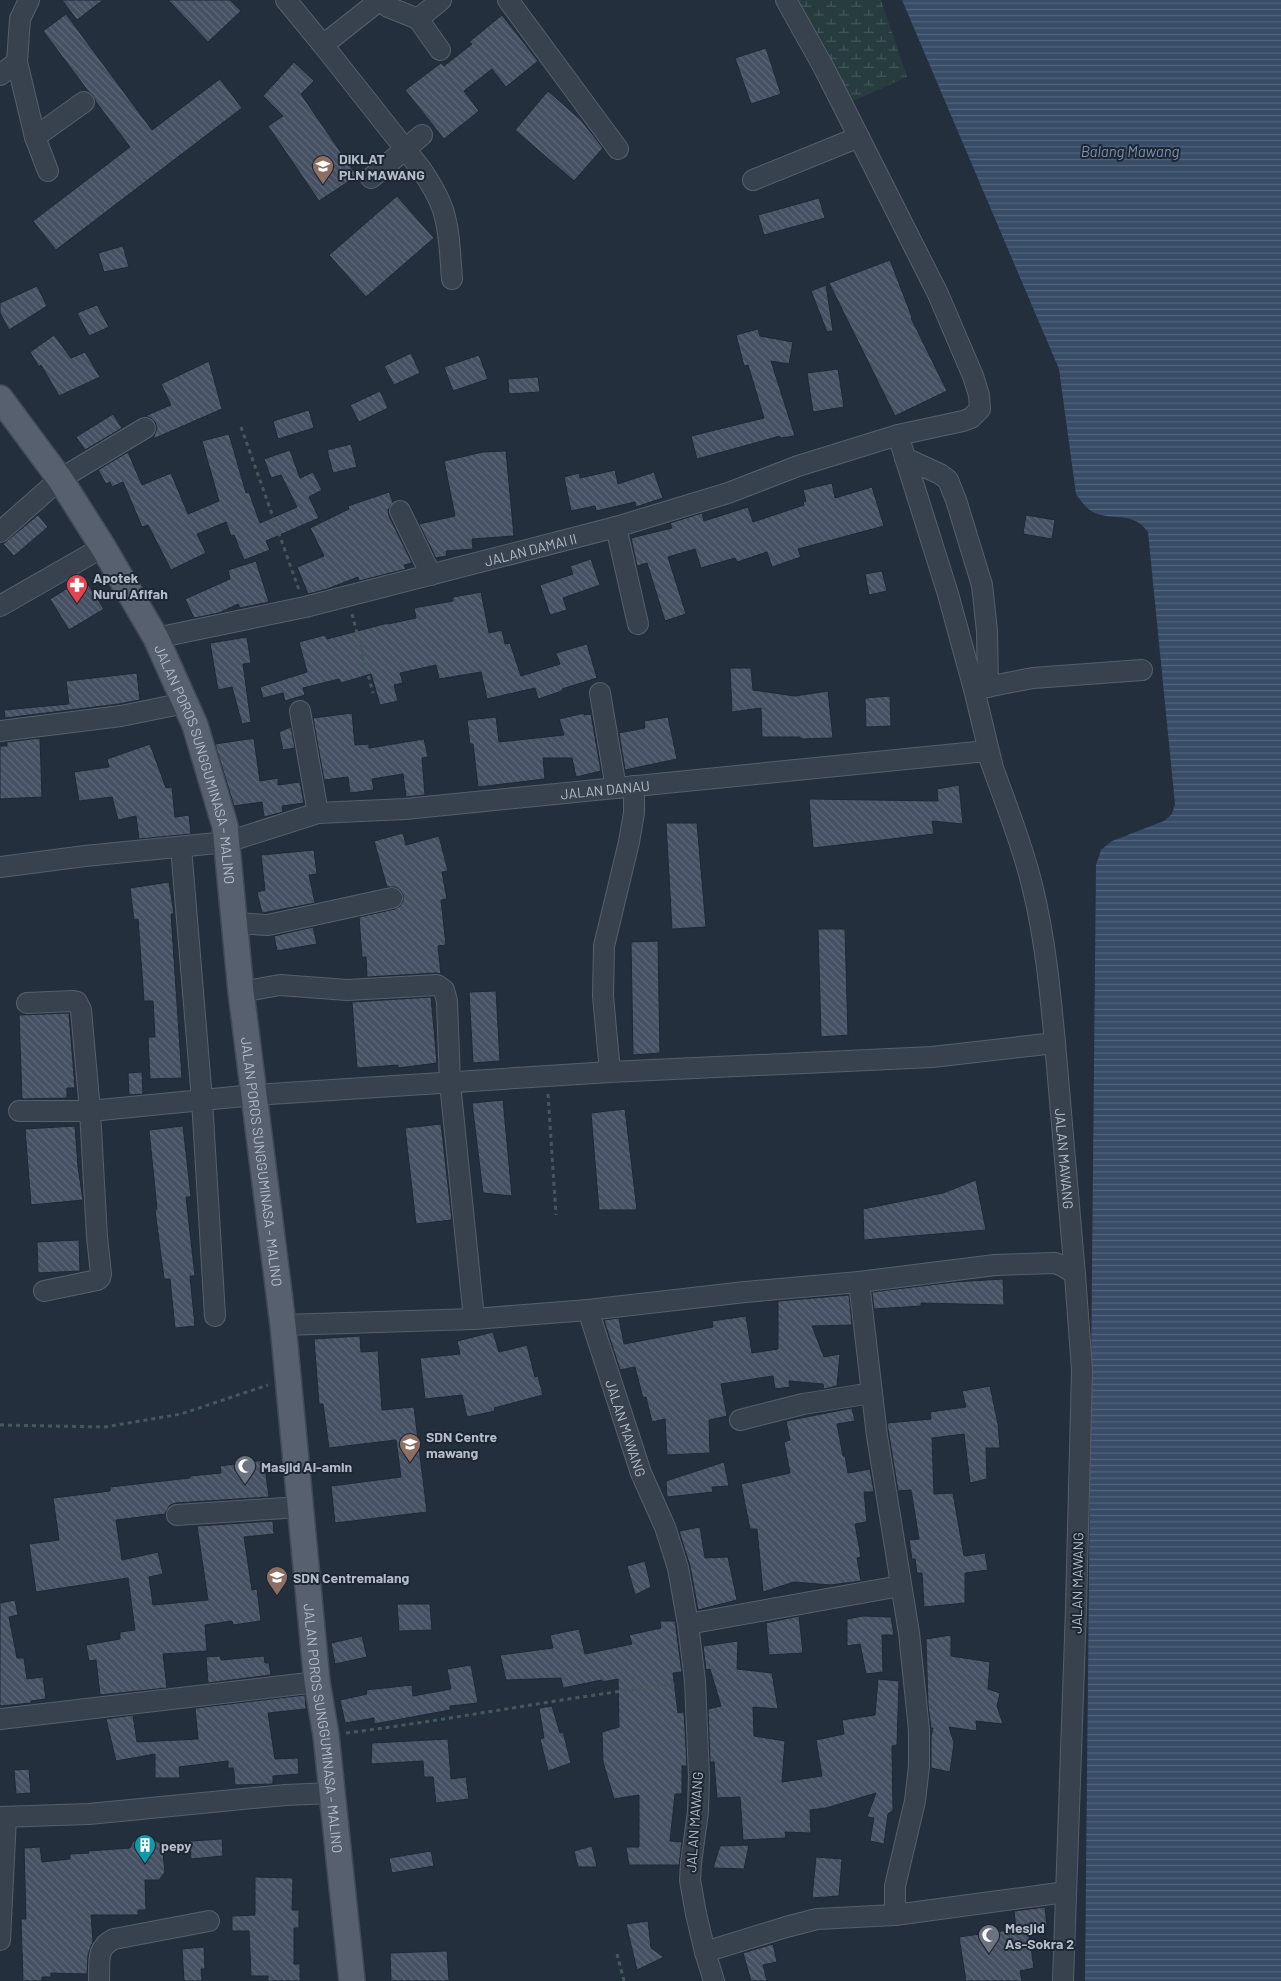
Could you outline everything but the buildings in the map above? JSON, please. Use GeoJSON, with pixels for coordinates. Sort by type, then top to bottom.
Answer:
{"type":"FeatureCollection","features":[{"type":"Feature","properties":{"kind":"main road","name":"JALAN POROS SUNGGUMINASA - MALINO"},"geometry":{"type":"LineString","coordinates":[[0,398],[60,479],[103,546],[156,638],[195,725],[225,826],[241,992],[283,1325],[317,1682],[326,1736],[322,1792],[352,1981]]}},
{"type":"Feature","properties":{"kind":"street"},"geometry":{"type":"LineString","coordinates":[[29,0],[20,19],[17,62],[35,137],[48,171]]}},
{"type":"Feature","properties":{"kind":"street"},"geometry":{"type":"LineString","coordinates":[[286,0],[435,190],[448,230],[452,279]]}},
{"type":"Feature","properties":{"kind":"street"},"geometry":{"type":"LineString","coordinates":[[323,45],[380,0],[388,7],[418,19],[440,50]]}},
{"type":"Feature","properties":{"kind":"street"},"geometry":{"type":"LineString","coordinates":[[418,19],[442,0]]}},
{"type":"Feature","properties":{"kind":"street"},"geometry":{"type":"LineString","coordinates":[[508,0],[618,150]]}},
{"type":"Feature","properties":{"kind":"street","name":"JALAN DAMAI II"},"geometry":{"type":"LineString","coordinates":[[156,638],[305,607],[616,527],[728,494],[798,466],[898,435],[971,418],[980,409],[980,395],[938,294],[824,68],[786,0]]}},
{"type":"Feature","properties":{"kind":"street"},"geometry":{"type":"LineString","coordinates":[[0,76],[17,62]]}},
{"type":"Feature","properties":{"kind":"street"},"geometry":{"type":"LineString","coordinates":[[35,137],[84,102]]}},
{"type":"Feature","properties":{"kind":"street"},"geometry":{"type":"LineString","coordinates":[[371,178],[422,135]]}},
{"type":"Feature","properties":{"kind":"street"},"geometry":{"type":"LineString","coordinates":[[753,180],[859,137]]}},
{"type":"Feature","properties":{"kind":"street"},"geometry":{"type":"LineString","coordinates":[[0,532],[60,479],[146,428]]}},
{"type":"Feature","properties":{"kind":"street"},"geometry":{"type":"LineString","coordinates":[[898,435],[948,594],[981,688]]}},
{"type":"Feature","properties":{"kind":"street"},"geometry":{"type":"LineString","coordinates":[[906,458],[940,474],[948,480],[956,500],[982,585],[987,631],[986,667],[981,688]]}},
{"type":"Feature","properties":{"kind":"street"},"geometry":{"type":"LineString","coordinates":[[400,511],[431,575]]}},
{"type":"Feature","properties":{"kind":"street"},"geometry":{"type":"LineString","coordinates":[[616,527],[638,624]]}},
{"type":"Feature","properties":{"kind":"street"},"geometry":{"type":"LineString","coordinates":[[0,606],[103,546]]}},
{"type":"Feature","properties":{"kind":"street"},"geometry":{"type":"LineString","coordinates":[[981,688],[1033,678],[1136,670]]}},
{"type":"Feature","properties":{"kind":"street","name":"JALAN MAWANG"},"geometry":{"type":"LineString","coordinates":[[981,688],[990,759],[1032,884],[1046,957],[1075,1275],[1082,1380],[1076,1618],[1063,1981]]}},
{"type":"Feature","properties":{"kind":"street"},"geometry":{"type":"LineString","coordinates":[[600,693],[625,787],[634,813],[629,842],[604,946],[603,996],[610,1072]]}},
{"type":"Feature","properties":{"kind":"street"},"geometry":{"type":"LineString","coordinates":[[0,731],[120,716],[185,703]]}},
{"type":"Feature","properties":{"kind":"street"},"geometry":{"type":"LineString","coordinates":[[300,711],[318,813]]}},
{"type":"Feature","properties":{"kind":"street","name":"JALAN DANAU"},"geometry":{"type":"LineString","coordinates":[[0,867],[84,856],[227,842],[318,813],[405,809],[625,787],[990,759]]}},
{"type":"Feature","properties":{"kind":"street"},"geometry":{"type":"LineString","coordinates":[[181,847],[202,1100],[215,1316]]}},
{"type":"Feature","properties":{"kind":"street"},"geometry":{"type":"LineString","coordinates":[[235,924],[268,925],[392,898]]}},
{"type":"Feature","properties":{"kind":"street"},"geometry":{"type":"LineString","coordinates":[[241,992],[280,985],[347,990],[440,986],[444,990],[447,1001],[450,1083],[474,1319]]}},
{"type":"Feature","properties":{"kind":"street"},"geometry":{"type":"LineString","coordinates":[[27,1003],[77,1002],[80,1010],[90,1111],[100,1278],[44,1291]]}},
{"type":"Feature","properties":{"kind":"street"},"geometry":{"type":"LineString","coordinates":[[19,1110],[90,1111],[254,1095],[546,1076],[932,1057],[1055,1043]]}},
{"type":"Feature","properties":{"kind":"street"},"geometry":{"type":"LineString","coordinates":[[283,1325],[474,1319],[588,1310],[745,1292],[859,1282],[995,1265],[1045,1263],[1064,1266],[1075,1275]]}},
{"type":"Feature","properties":{"kind":"street"},"geometry":{"type":"LineString","coordinates":[[859,1282],[872,1393],[900,1586],[909,1633],[919,1730],[919,1766],[915,1801],[895,1886],[895,1915]]}},
{"type":"Feature","properties":{"kind":"street","name":"JALAN MAWANG"},"geometry":{"type":"LineString","coordinates":[[588,1310],[641,1473],[665,1527],[678,1568],[688,1624],[695,1681],[698,1789],[690,1880],[705,1952],[714,1981]]}},
{"type":"Feature","properties":{"kind":"street"},"geometry":{"type":"LineString","coordinates":[[740,1420],[803,1404],[872,1393]]}},
{"type":"Feature","properties":{"kind":"street"},"geometry":{"type":"LineString","coordinates":[[177,1515],[300,1507]]}},
{"type":"Feature","properties":{"kind":"street"},"geometry":{"type":"LineString","coordinates":[[688,1624],[900,1586]]}},
{"type":"Feature","properties":{"kind":"street"},"geometry":{"type":"LineString","coordinates":[[0,1719],[317,1682]]}},
{"type":"Feature","properties":{"kind":"street"},"geometry":{"type":"LineString","coordinates":[[0,1940],[3,1817],[89,1814],[322,1792]]}},
{"type":"Feature","properties":{"kind":"street"},"geometry":{"type":"LineString","coordinates":[[705,1952],[817,1919],[895,1915],[1066,1892]]}},
{"type":"Feature","properties":{"kind":"street"},"geometry":{"type":"LineString","coordinates":[[99,1981],[101,1948],[106,1943],[114,1939],[209,1921]]}},
{"type":"Feature","properties":{"kind":"path"},"geometry":{"type":"LineString","coordinates":[[241,427],[305,607]]}},
{"type":"Feature","properties":{"kind":"path"},"geometry":{"type":"LineString","coordinates":[[348,596],[373,693]]}},
{"type":"Feature","properties":{"kind":"path"},"geometry":{"type":"LineString","coordinates":[[546,1076],[556,1215]]}},
{"type":"Feature","properties":{"kind":"path"},"geometry":{"type":"LineString","coordinates":[[0,1425],[104,1427],[181,1414],[288,1379]]}},
{"type":"Feature","properties":{"kind":"path"},"geometry":{"type":"LineString","coordinates":[[326,1736],[466,1716],[608,1692],[695,1681]]}},
{"type":"Feature","properties":{"kind":"path"},"geometry":{"type":"LineString","coordinates":[[617,1954],[624,1981]]}},
{"type":"Feature","properties":{"kind":"green space"},"geometry":{"type":"Polygon","coordinates":[[[797,0],[881,0],[907,77],[851,102],[813,25],[797,0]]]}},
{"type":"Feature","properties":{"kind":"water","name":"Balang Mawang"},"geometry":{"type":"Polygon","coordinates":[[[902,0],[1281,0],[1281,1981],[1085,1981],[1096,865],[1101,850],[1112,841],[1164,821],[1172,814],[1175,804],[1148,532],[1136,521],[1095,513],[1084,505],[1076,494],[1059,369],[902,0]]]}},
{"type":"Feature","properties":{"kind":"place","name":"DIKLAT PLN MAWANG"},"geometry":{"type":"Point","coordinates":[323,185]}},
{"type":"Feature","properties":{"kind":"place","name":"Apotek Nurul Afifah"},"geometry":{"type":"Point","coordinates":[77,604]}},
{"type":"Feature","properties":{"kind":"place","name":"SDN Centre mawang"},"geometry":{"type":"Point","coordinates":[410,1463]}},
{"type":"Feature","properties":{"kind":"place","name":"Masjid Al-amin"},"geometry":{"type":"Point","coordinates":[245,1485]}},
{"type":"Feature","properties":{"kind":"place","name":"SDN Centremalang"},"geometry":{"type":"Point","coordinates":[277,1596]}},
{"type":"Feature","properties":{"kind":"place","name":"pepy"},"geometry":{"type":"Point","coordinates":[145,1864]}},
{"type":"Feature","properties":{"kind":"place","name":"Mesjid As-Sokra 2"},"geometry":{"type":"Point","coordinates":[989,1954]}}]}
